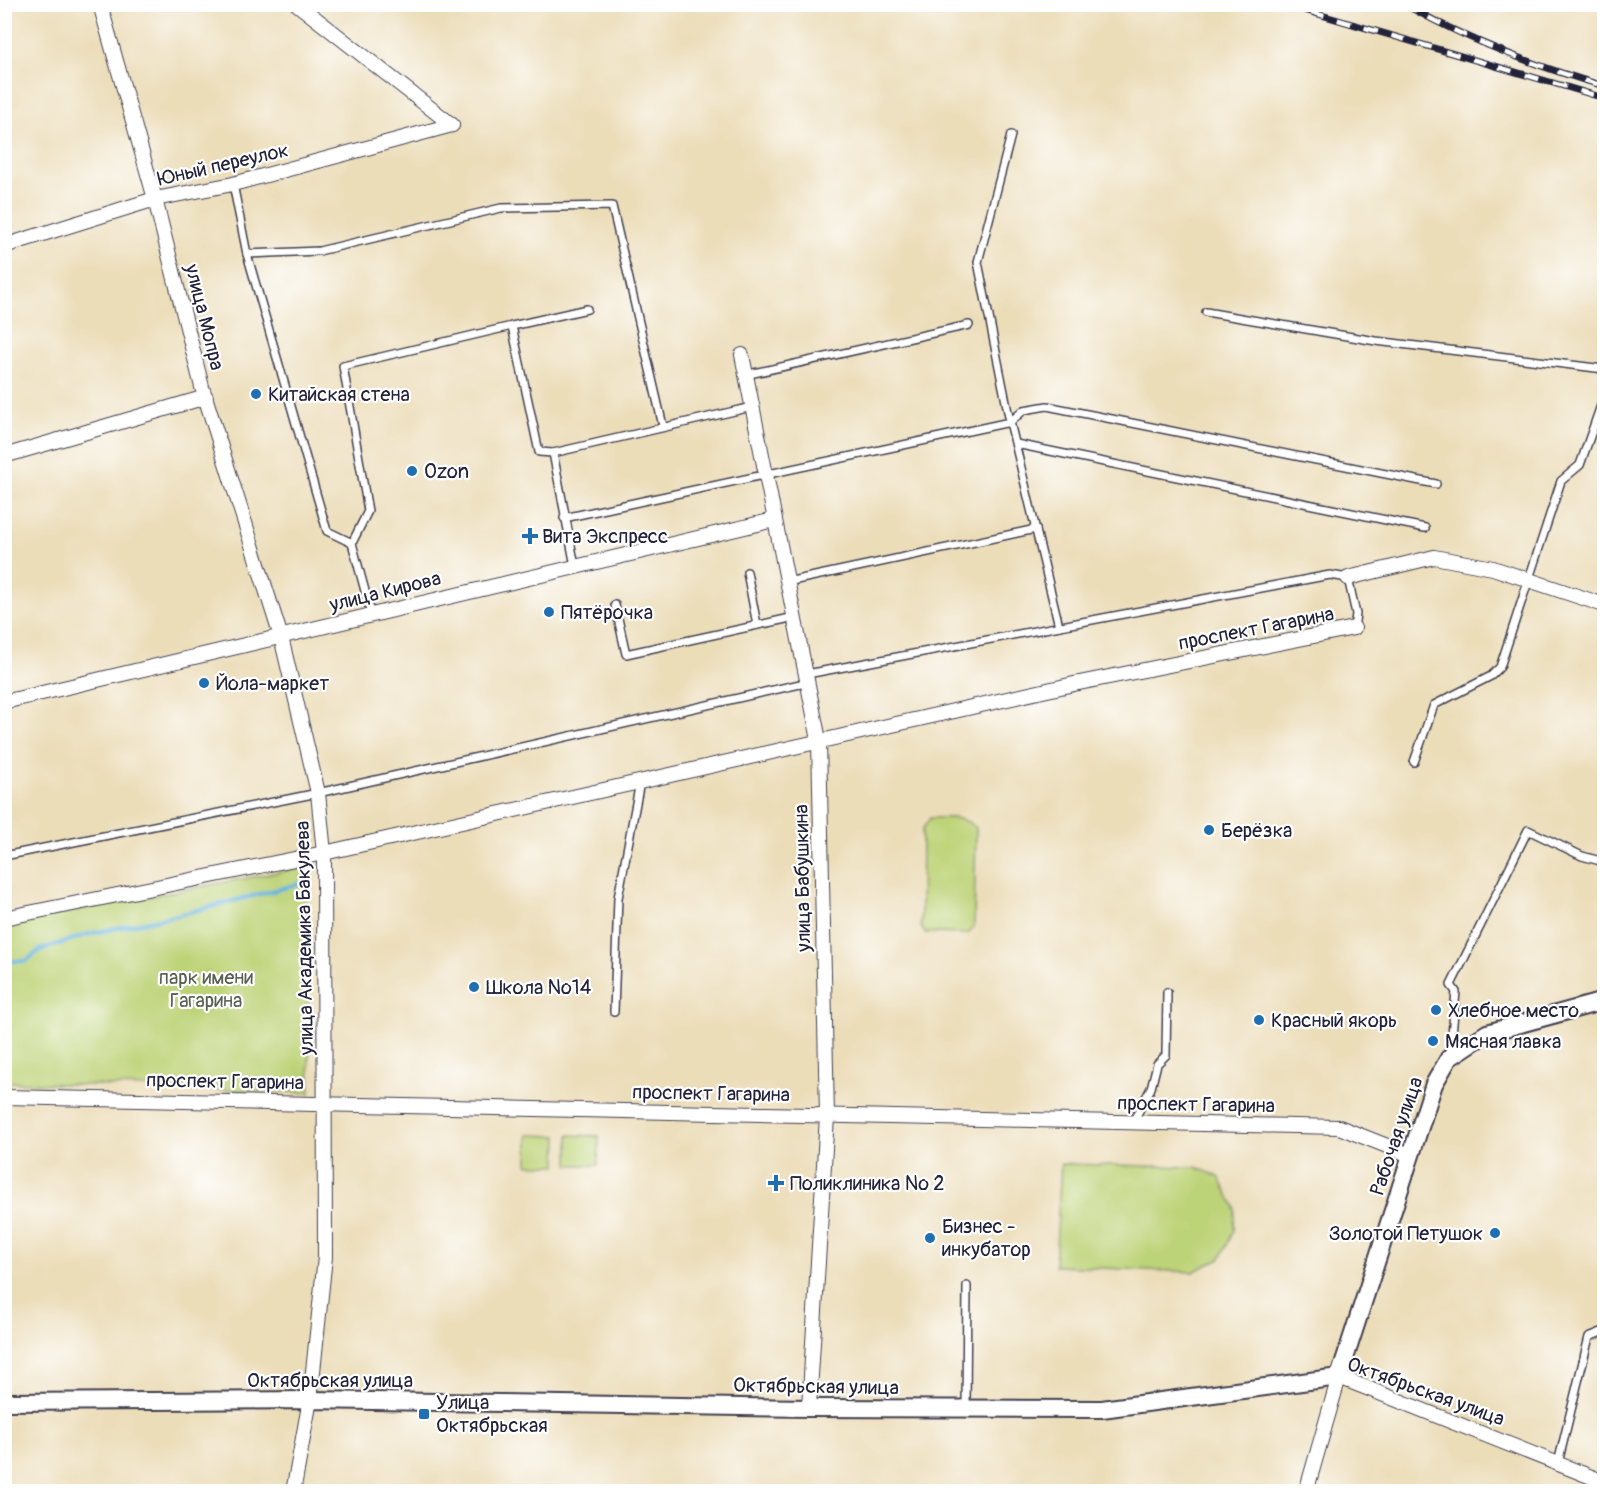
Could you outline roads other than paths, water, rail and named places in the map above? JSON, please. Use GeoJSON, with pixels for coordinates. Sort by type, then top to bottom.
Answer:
{"type":"FeatureCollection","features":[{"type":"Feature","properties":{"kind":"street","name":"улица Мопра"},"geometry":{"type":"LineString","coordinates":[[100,4],[155,199],[206,397],[281,637]]}},
{"type":"Feature","properties":{"kind":"street","name":"Юный переулок"},"geometry":{"type":"LineString","coordinates":[[4,246],[155,199],[232,184],[452,125],[297,4]]}},
{"type":"Feature","properties":{"kind":"street","name":"улица Бабушкина"},"geometry":{"type":"LineString","coordinates":[[742,355],[819,740],[826,1116],[809,1408]]}},
{"type":"Feature","properties":{"kind":"street"},"geometry":{"type":"LineString","coordinates":[[4,456],[206,397]]}},
{"type":"Feature","properties":{"kind":"street","name":"улица Кирова"},"geometry":{"type":"LineString","coordinates":[[4,702],[281,637],[371,613],[774,520]]}},
{"type":"Feature","properties":{"kind":"street"},"geometry":{"type":"LineString","coordinates":[[1348,578],[1434,557],[1493,568],[1605,604]]}},
{"type":"Feature","properties":{"kind":"street","name":"проспект Гагарина"},"geometry":{"type":"LineString","coordinates":[[4,918],[324,854],[641,780],[1074,684],[1354,628]]}},
{"type":"Feature","properties":{"kind":"street","name":"улица Академика Бакулева"},"geometry":{"type":"LineString","coordinates":[[281,637],[318,793],[324,854],[327,1103],[325,1257],[310,1400],[293,1491]]}},
{"type":"Feature","properties":{"kind":"street","name":"Рабочая улица"},"geometry":{"type":"LineString","coordinates":[[1306,1491],[1410,1155],[1434,1084],[1449,1058],[1487,1033],[1605,1001]]}},
{"type":"Feature","properties":{"kind":"street","name":"проспект Гагарина"},"geometry":{"type":"LineString","coordinates":[[4,1097],[1339,1127],[1410,1155]]}},
{"type":"Feature","properties":{"kind":"street","name":"Октябрьская улица"},"geometry":{"type":"LineString","coordinates":[[4,1402],[310,1400],[809,1408],[1102,1409],[1340,1377],[1605,1482]]}},
{"type":"Feature","properties":{"kind":"lane"},"geometry":{"type":"LineString","coordinates":[[1011,135],[978,262],[1010,422],[1059,627]]}},
{"type":"Feature","properties":{"kind":"lane"},"geometry":{"type":"LineString","coordinates":[[232,184],[247,254],[327,531],[352,543]]}},
{"type":"Feature","properties":{"kind":"lane"},"geometry":{"type":"LineString","coordinates":[[247,254],[319,251],[501,208],[612,206],[663,426]]}},
{"type":"Feature","properties":{"kind":"lane"},"geometry":{"type":"LineString","coordinates":[[371,613],[352,543],[368,511],[343,366],[587,309]]}},
{"type":"Feature","properties":{"kind":"lane"},"geometry":{"type":"LineString","coordinates":[[1206,312],[1376,341],[1605,369]]}},
{"type":"Feature","properties":{"kind":"lane"},"geometry":{"type":"LineString","coordinates":[[746,375],[969,325]]}},
{"type":"Feature","properties":{"kind":"lane"},"geometry":{"type":"LineString","coordinates":[[512,326],[539,452],[553,453],[752,407]]}},
{"type":"Feature","properties":{"kind":"lane"},"geometry":{"type":"LineString","coordinates":[[1414,762],[1434,705],[1491,676],[1500,667],[1561,481],[1580,465],[1605,397]]}},
{"type":"Feature","properties":{"kind":"lane"},"geometry":{"type":"LineString","coordinates":[[564,518],[1010,422],[1024,410],[1047,406],[1436,483]]}},
{"type":"Feature","properties":{"kind":"lane"},"geometry":{"type":"LineString","coordinates":[[1016,444],[1425,528]]}},
{"type":"Feature","properties":{"kind":"lane"},"geometry":{"type":"LineString","coordinates":[[553,453],[575,566]]}},
{"type":"Feature","properties":{"kind":"lane"},"geometry":{"type":"LineString","coordinates":[[787,582],[1036,529]]}},
{"type":"Feature","properties":{"kind":"lane"},"geometry":{"type":"LineString","coordinates":[[747,572],[757,625]]}},
{"type":"Feature","properties":{"kind":"lane"},"geometry":{"type":"LineString","coordinates":[[4,856],[318,793],[808,678],[1330,575],[1348,578],[1356,614],[1354,628]]}},
{"type":"Feature","properties":{"kind":"lane"},"geometry":{"type":"LineString","coordinates":[[615,605],[626,654],[795,617]]}},
{"type":"Feature","properties":{"kind":"lane"},"geometry":{"type":"LineString","coordinates":[[614,1012],[618,898],[641,780]]}},
{"type":"Feature","properties":{"kind":"lane"},"geometry":{"type":"LineString","coordinates":[[1449,1058],[1456,992],[1451,985],[1528,830],[1582,856],[1605,862]]}},
{"type":"Feature","properties":{"kind":"lane"},"geometry":{"type":"LineString","coordinates":[[1132,1122],[1151,1088],[1156,1064],[1166,1055],[1167,992]]}},
{"type":"Feature","properties":{"kind":"lane"},"geometry":{"type":"LineString","coordinates":[[966,1408],[967,1286]]}},
{"type":"Feature","properties":{"kind":"lane"},"geometry":{"type":"LineString","coordinates":[[1558,1463],[1589,1337],[1605,1331]]}},
{"type":"Feature","properties":{"kind":"waterway"},"geometry":{"type":"LineString","coordinates":[[4,961],[26,961],[40,950],[89,934],[178,915],[311,881]]}},
{"type":"Feature","properties":{"kind":"railway"},"geometry":{"type":"LineString","coordinates":[[1284,4],[1604,98]]}},
{"type":"Feature","properties":{"kind":"railway"},"geometry":{"type":"LineString","coordinates":[[1404,4],[1502,51],[1604,86]]}},
{"type":"Feature","properties":{"kind":"place","name":"Китайская стена"},"geometry":{"type":"Point","coordinates":[256,394]}},
{"type":"Feature","properties":{"kind":"place","name":"Ozon"},"geometry":{"type":"Point","coordinates":[412,471]}},
{"type":"Feature","properties":{"kind":"place","name":"Вита Экспресс"},"geometry":{"type":"Point","coordinates":[530,536]}},
{"type":"Feature","properties":{"kind":"place","name":"Пятёрочка"},"geometry":{"type":"Point","coordinates":[549,612]}},
{"type":"Feature","properties":{"kind":"place","name":"Йола-маркет"},"geometry":{"type":"Point","coordinates":[204,683]}},
{"type":"Feature","properties":{"kind":"place","name":"Берёзка"},"geometry":{"type":"Point","coordinates":[1209,830]}},
{"type":"Feature","properties":{"kind":"place","name":"Школа №14"},"geometry":{"type":"Point","coordinates":[474,987]}},
{"type":"Feature","properties":{"kind":"place","name":"Хлебное место"},"geometry":{"type":"Point","coordinates":[1436,1010]}},
{"type":"Feature","properties":{"kind":"place","name":"Красный якорь"},"geometry":{"type":"Point","coordinates":[1259,1020]}},
{"type":"Feature","properties":{"kind":"place","name":"Мясная лавка"},"geometry":{"type":"Point","coordinates":[1433,1041]}},
{"type":"Feature","properties":{"kind":"place","name":"Поликлиника № 2"},"geometry":{"type":"Point","coordinates":[776,1183]}},
{"type":"Feature","properties":{"kind":"place","name":"Золотой Петушок"},"geometry":{"type":"Point","coordinates":[1495,1233]}},
{"type":"Feature","properties":{"kind":"place","name":"Бизнес - инкубатор"},"geometry":{"type":"Point","coordinates":[930,1238]}},
{"type":"Feature","properties":{"kind":"place","name":"Улица Октябрьская"},"geometry":{"type":"Point","coordinates":[424,1414]}},
{"type":"Feature","properties":{"kind":"park label","name":"парк имени Гагарина"},"geometry":{"type":"Point","coordinates":[206,988]}}]}
